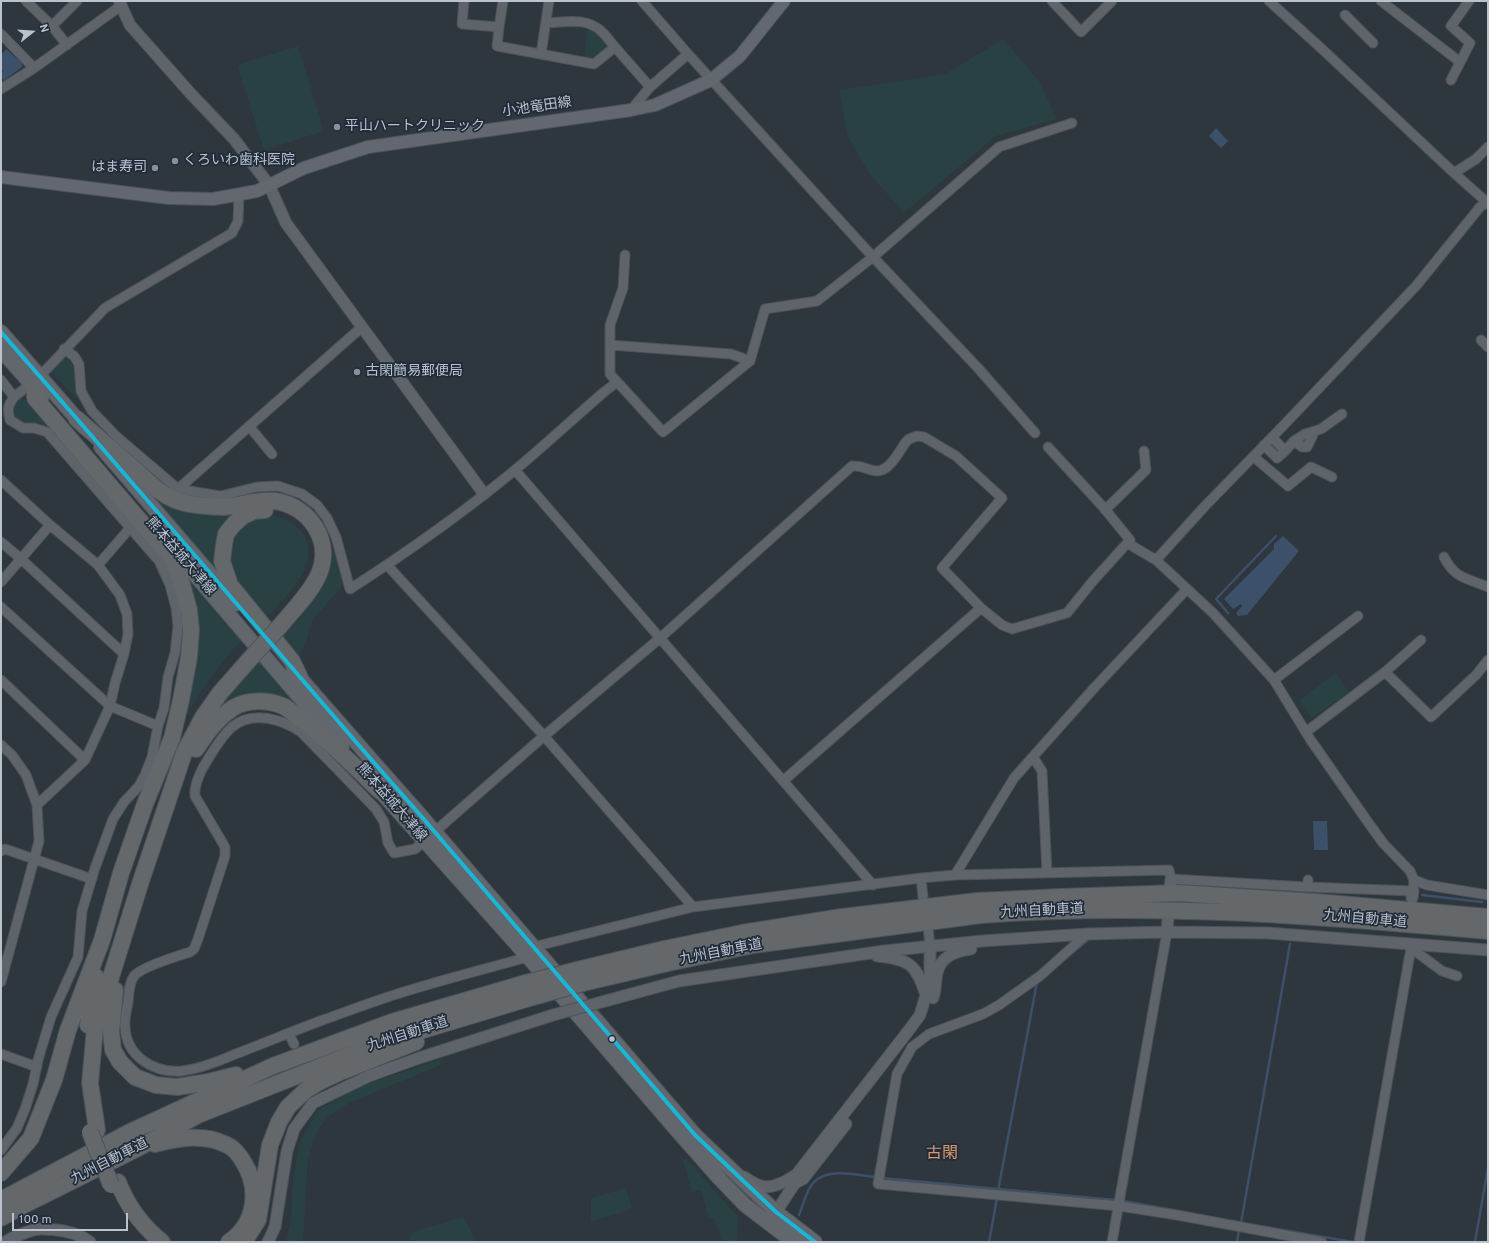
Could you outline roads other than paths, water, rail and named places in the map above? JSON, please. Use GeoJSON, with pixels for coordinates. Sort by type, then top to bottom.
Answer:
{"type":"FeatureCollection","features":[{"type":"Feature","properties":{"kind":"highway"},"geometry":{"type":"LineString","coordinates":[[1,1173],[31,1138],[54,1080],[68,1030],[102,940],[121,873],[145,804],[172,738],[189,657],[191,630],[189,610],[181,581],[171,558],[35,398],[35,383]]}},
{"type":"Feature","properties":{"kind":"highway"},"geometry":{"type":"LineString","coordinates":[[77,419],[155,489],[176,500],[197,505],[224,507],[274,501],[286,504],[303,512],[314,524],[320,535],[323,560],[319,575],[307,594],[277,622],[207,697],[174,757],[145,804]]}},
{"type":"Feature","properties":{"kind":"highway"},"geometry":{"type":"LineString","coordinates":[[277,622],[304,585],[314,568],[315,549],[310,530],[297,517],[282,511],[268,509],[254,511],[243,516],[234,524],[226,534],[222,561],[230,585],[292,661],[300,678]]}},
{"type":"Feature","properties":{"kind":"highway"},"geometry":{"type":"LineString","coordinates":[[94,1131],[90,1083],[95,1028],[184,753],[203,717],[246,655]]}},
{"type":"Feature","properties":{"kind":"highway"},"geometry":{"type":"LineString","coordinates":[[165,811],[195,751],[207,732],[222,716],[234,707],[249,702],[265,701],[284,706],[317,731],[380,791]]}},
{"type":"Feature","properties":{"kind":"highway","name":"九州自動車道"},"geometry":{"type":"LineString","coordinates":[[1,1200],[128,1133],[273,1066],[392,1022],[530,990],[580,976],[664,949],[742,933],[842,917],[977,901],[1178,893],[1317,902],[1488,917]]}},
{"type":"Feature","properties":{"kind":"highway","name":"九州自動車道"},"geometry":{"type":"LineString","coordinates":[[580,976],[668,963],[753,945],[981,915],[1019,912],[1082,910],[1183,910],[1318,917],[1488,931]]}},
{"type":"Feature","properties":{"kind":"highway"},"geometry":{"type":"LineString","coordinates":[[102,940],[83,1050],[83,1084],[94,1131],[114,1184],[131,1220],[150,1242]]}},
{"type":"Feature","properties":{"kind":"highway"},"geometry":{"type":"LineString","coordinates":[[122,945],[111,1031],[113,1050],[120,1062],[135,1077],[156,1085],[177,1088],[273,1066]]}},
{"type":"Feature","properties":{"kind":"highway"},"geometry":{"type":"LineString","coordinates":[[242,1242],[258,1220],[270,1145],[279,1122],[288,1107],[306,1090],[338,1073],[530,990]]}},
{"type":"Feature","properties":{"kind":"highway","name":"九州自動車道"},"geometry":{"type":"LineString","coordinates":[[1,1218],[138,1148],[198,1115],[329,1062],[530,990]]}},
{"type":"Feature","properties":{"kind":"highway"},"geometry":{"type":"LineString","coordinates":[[138,1148],[156,1143],[194,1137],[208,1138],[229,1145],[240,1156],[246,1166],[253,1185],[254,1199],[252,1210],[245,1225],[229,1242]]}},
{"type":"Feature","properties":{"kind":"highway"},"geometry":{"type":"LineString","coordinates":[[114,1184],[142,1222],[162,1242]]}},
{"type":"Feature","properties":{"kind":"main road","name":"小池竜田線"},"geometry":{"type":"LineString","coordinates":[[1,177],[169,198],[213,199],[257,191],[304,168],[368,147],[631,110],[655,105],[711,80],[740,56],[784,1]]}},
{"type":"Feature","properties":{"kind":"main road","name":"熊本益城大津線"},"geometry":{"type":"LineString","coordinates":[[1,332],[35,383],[380,791],[430,836]]}},
{"type":"Feature","properties":{"kind":"main road","name":"熊本益城大津線"},"geometry":{"type":"LineString","coordinates":[[1,350],[35,383],[77,419],[300,678],[430,836],[530,952],[674,1127],[746,1205],[795,1242]]}},
{"type":"Feature","properties":{"kind":"main road","name":"熊本益城大津線"},"geometry":{"type":"LineString","coordinates":[[530,952],[618,1044],[695,1135],[776,1212],[815,1242]]}},
{"type":"Feature","properties":{"kind":"street"},"geometry":{"type":"LineString","coordinates":[[26,1],[52,26],[67,45]]}},
{"type":"Feature","properties":{"kind":"street"},"geometry":{"type":"LineString","coordinates":[[52,26],[77,1]]}},
{"type":"Feature","properties":{"kind":"street"},"geometry":{"type":"LineString","coordinates":[[464,1],[462,24],[499,27]]}},
{"type":"Feature","properties":{"kind":"street"},"geometry":{"type":"LineString","coordinates":[[503,1],[497,46],[594,64],[615,47]]}},
{"type":"Feature","properties":{"kind":"street"},"geometry":{"type":"LineString","coordinates":[[541,54],[547,23],[549,1]]}},
{"type":"Feature","properties":{"kind":"street"},"geometry":{"type":"LineString","coordinates":[[642,1],[711,80],[978,368],[1035,433]]}},
{"type":"Feature","properties":{"kind":"street"},"geometry":{"type":"LineString","coordinates":[[1053,1],[1081,32],[1112,1]]}},
{"type":"Feature","properties":{"kind":"street"},"geometry":{"type":"LineString","coordinates":[[1156,560],[1205,506],[1416,286],[1480,207],[1487,203],[1270,1]]}},
{"type":"Feature","properties":{"kind":"street"},"geometry":{"type":"LineString","coordinates":[[1381,1],[1460,62]]}},
{"type":"Feature","properties":{"kind":"street"},"geometry":{"type":"LineString","coordinates":[[1451,80],[1470,43],[1451,26],[1467,4],[1457,1]]}},
{"type":"Feature","properties":{"kind":"street"},"geometry":{"type":"LineString","coordinates":[[1,89],[67,45],[120,3],[130,25],[190,94],[234,139],[269,185],[286,223],[484,494]]}},
{"type":"Feature","properties":{"kind":"street"},"geometry":{"type":"LineString","coordinates":[[1344,15],[1373,43]]}},
{"type":"Feature","properties":{"kind":"street"},"geometry":{"type":"LineString","coordinates":[[547,23],[580,22],[593,24],[602,31],[650,87]]}},
{"type":"Feature","properties":{"kind":"street"},"geometry":{"type":"LineString","coordinates":[[1,34],[34,68]]}},
{"type":"Feature","properties":{"kind":"street"},"geometry":{"type":"LineString","coordinates":[[631,110],[650,87],[688,54]]}},
{"type":"Feature","properties":{"kind":"street"},"geometry":{"type":"LineString","coordinates":[[625,255],[623,288],[610,325],[610,374],[663,432],[750,361],[765,309],[817,301],[873,256],[999,146],[1072,123]]}},
{"type":"Feature","properties":{"kind":"street"},"geometry":{"type":"LineString","coordinates":[[1454,173],[1476,159],[1488,147]]}},
{"type":"Feature","properties":{"kind":"street"},"geometry":{"type":"LineString","coordinates":[[1,1150],[16,1128],[25,1110],[51,1017],[78,957],[82,911],[95,868],[113,819],[124,802],[139,786],[152,757],[158,726],[164,708],[168,677],[175,653],[178,626],[176,608],[170,585],[159,561],[47,432],[34,428],[23,428],[10,420],[8,404],[14,397],[35,383],[64,349],[105,308],[232,233],[238,221],[239,195]]}},
{"type":"Feature","properties":{"kind":"street"},"geometry":{"type":"LineString","coordinates":[[178,489],[362,327]]}},
{"type":"Feature","properties":{"kind":"street"},"geometry":{"type":"LineString","coordinates":[[1481,340],[1488,347]]}},
{"type":"Feature","properties":{"kind":"street"},"geometry":{"type":"LineString","coordinates":[[610,345],[731,354],[750,361]]}},
{"type":"Feature","properties":{"kind":"street"},"geometry":{"type":"LineString","coordinates":[[64,349],[74,356],[79,364],[82,391],[92,412],[117,437],[178,489],[220,496],[257,487],[278,486],[302,494],[317,505],[327,518],[336,538],[350,589],[387,565],[515,470],[617,382]]}},
{"type":"Feature","properties":{"kind":"street"},"geometry":{"type":"LineString","coordinates":[[1,380],[14,397]]}},
{"type":"Feature","properties":{"kind":"street"},"geometry":{"type":"LineString","coordinates":[[1264,446],[1277,458],[1305,434],[1321,429],[1342,414]]}},
{"type":"Feature","properties":{"kind":"street"},"geometry":{"type":"LineString","coordinates":[[249,426],[272,454]]}},
{"type":"Feature","properties":{"kind":"street"},"geometry":{"type":"LineString","coordinates":[[1048,447],[1106,510],[1130,540],[1092,582],[1067,613],[1012,629],[1002,625],[981,608],[942,568],[1002,498],[956,456],[924,437],[917,436],[906,442],[886,469],[877,471],[860,465],[852,466],[659,639],[544,736],[415,849],[394,853],[388,843],[384,822],[376,809],[301,732],[292,726],[270,718],[244,719],[232,727],[221,738],[206,762],[195,788],[195,796],[225,847],[225,856],[198,939],[194,949],[190,952],[135,974],[132,980],[125,1018],[126,1034],[129,1043],[135,1052],[148,1065],[165,1071],[182,1071],[199,1068],[396,994],[530,952],[693,907],[921,878],[955,875],[1169,870],[1170,883],[1307,884],[1413,890],[1427,885],[1488,895]]}},
{"type":"Feature","properties":{"kind":"street"},"geometry":{"type":"LineString","coordinates":[[1272,437],[1285,451]]}},
{"type":"Feature","properties":{"kind":"street"},"geometry":{"type":"LineString","coordinates":[[1106,510],[1146,470],[1144,451]]}},
{"type":"Feature","properties":{"kind":"street"},"geometry":{"type":"LineString","coordinates":[[1254,456],[1288,486],[1311,467],[1332,477]]}},
{"type":"Feature","properties":{"kind":"street"},"geometry":{"type":"LineString","coordinates":[[515,470],[659,639],[873,885]]}},
{"type":"Feature","properties":{"kind":"street"},"geometry":{"type":"LineString","coordinates":[[1,480],[98,565],[120,596],[127,614],[128,634],[110,706],[85,760],[37,805]]}},
{"type":"Feature","properties":{"kind":"street"},"geometry":{"type":"LineString","coordinates":[[1,582],[50,524]]}},
{"type":"Feature","properties":{"kind":"street"},"geometry":{"type":"LineString","coordinates":[[98,565],[130,528]]}},
{"type":"Feature","properties":{"kind":"street"},"geometry":{"type":"LineString","coordinates":[[1,542],[124,654]]}},
{"type":"Feature","properties":{"kind":"street"},"geometry":{"type":"LineString","coordinates":[[1127,543],[1156,560],[1213,613],[1274,680],[1306,732],[1370,825],[1383,842],[1410,871],[1413,890]]}},
{"type":"Feature","properties":{"kind":"street"},"geometry":{"type":"LineString","coordinates":[[1444,557],[1454,572],[1488,587]]}},
{"type":"Feature","properties":{"kind":"street"},"geometry":{"type":"LineString","coordinates":[[387,565],[544,736],[693,907]]}},
{"type":"Feature","properties":{"kind":"street"},"geometry":{"type":"LineString","coordinates":[[955,875],[1014,778],[1095,687],[1187,589]]}},
{"type":"Feature","properties":{"kind":"street"},"geometry":{"type":"LineString","coordinates":[[1,607],[110,706],[158,726]]}},
{"type":"Feature","properties":{"kind":"street"},"geometry":{"type":"LineString","coordinates":[[783,781],[981,608]]}},
{"type":"Feature","properties":{"kind":"street"},"geometry":{"type":"LineString","coordinates":[[1274,680],[1358,616]]}},
{"type":"Feature","properties":{"kind":"street"},"geometry":{"type":"LineString","coordinates":[[1306,732],[1385,672],[1421,640]]}},
{"type":"Feature","properties":{"kind":"street"},"geometry":{"type":"LineString","coordinates":[[1385,672],[1431,717],[1476,675],[1488,660]]}},
{"type":"Feature","properties":{"kind":"street"},"geometry":{"type":"LineString","coordinates":[[1,680],[85,760]]}},
{"type":"Feature","properties":{"kind":"street"},"geometry":{"type":"LineString","coordinates":[[1,745],[12,755],[26,775],[37,805],[39,841],[1,982]]}},
{"type":"Feature","properties":{"kind":"street"},"geometry":{"type":"LineString","coordinates":[[1033,757],[1042,771],[1048,873]]}},
{"type":"Feature","properties":{"kind":"street"},"geometry":{"type":"LineString","coordinates":[[1,851],[5,849],[92,879]]}},
{"type":"Feature","properties":{"kind":"street"},"geometry":{"type":"LineString","coordinates":[[921,878],[923,897]]}},
{"type":"Feature","properties":{"kind":"street"},"geometry":{"type":"LineString","coordinates":[[1112,1242],[1167,932],[1168,917]]}},
{"type":"Feature","properties":{"kind":"street"},"geometry":{"type":"LineString","coordinates":[[695,1135],[708,1142],[743,1177],[760,1186],[780,1184],[796,1178],[803,1179],[912,1039],[921,1024],[929,995],[930,946],[928,927]]}},
{"type":"Feature","properties":{"kind":"street"},"geometry":{"type":"LineString","coordinates":[[1359,1242],[1411,945],[1411,931]]}},
{"type":"Feature","properties":{"kind":"street"},"geometry":{"type":"LineString","coordinates":[[268,1242],[275,1227],[287,1151],[294,1129],[311,1098],[419,1058],[552,1015],[679,981],[863,954],[930,946],[1087,934],[1167,932],[1268,933],[1488,950]]}},
{"type":"Feature","properties":{"kind":"street"},"geometry":{"type":"LineString","coordinates":[[1087,934],[1040,976],[999,1005],[983,1014],[929,1034],[912,1047],[897,1074],[878,1184],[1119,1206],[1322,1242]]}},
{"type":"Feature","properties":{"kind":"street"},"geometry":{"type":"LineString","coordinates":[[929,995],[935,992],[938,972],[941,964],[953,952],[1017,939]]}},
{"type":"Feature","properties":{"kind":"street"},"geometry":{"type":"LineString","coordinates":[[1411,945],[1442,971],[1457,976]]}},
{"type":"Feature","properties":{"kind":"street"},"geometry":{"type":"LineString","coordinates":[[863,954],[887,956],[904,961],[911,965],[921,979],[929,995]]}},
{"type":"Feature","properties":{"kind":"street"},"geometry":{"type":"LineString","coordinates":[[289,1034],[294,1044]]}},
{"type":"Feature","properties":{"kind":"street"},"geometry":{"type":"LineString","coordinates":[[1,1054],[37,1067]]}},
{"type":"Feature","properties":{"kind":"street"},"geometry":{"type":"LineString","coordinates":[[779,1231],[776,1212],[796,1178]]}},
{"type":"Feature","properties":{"kind":"street"},"geometry":{"type":"LineString","coordinates":[[746,1205],[762,1212],[776,1212]]}},
{"type":"Feature","properties":{"kind":"street"},"geometry":{"type":"LineString","coordinates":[[5,1242],[12,1238],[40,1229],[70,1232],[87,1241]]}},
{"type":"Feature","properties":{"kind":"water"},"geometry":{"type":"Polygon","coordinates":[[[6,49],[22,63],[22,67],[3,81],[1,73],[3,72],[1,67],[1,55],[6,49]]]}},
{"type":"Feature","properties":{"kind":"water"},"geometry":{"type":"Polygon","coordinates":[[[1216,128],[1228,141],[1221,148],[1209,136],[1216,128]]]}},
{"type":"Feature","properties":{"kind":"water"},"geometry":{"type":"Polygon","coordinates":[[[1283,536],[1299,551],[1247,615],[1238,616],[1236,613],[1242,606],[1241,604],[1233,609],[1224,599],[1274,549],[1274,544],[1283,536]]]}},
{"type":"Feature","properties":{"kind":"water"},"geometry":{"type":"Polygon","coordinates":[[[1313,821],[1327,821],[1328,850],[1314,850],[1313,821]]]}},
{"type":"Feature","properties":{"kind":"waterway"},"geometry":{"type":"LineString","coordinates":[[1228,613],[1216,599],[1276,536]]}},
{"type":"Feature","properties":{"kind":"waterway"},"geometry":{"type":"LineString","coordinates":[[1422,895],[1482,902]]}},
{"type":"Feature","properties":{"kind":"waterway"},"geometry":{"type":"LineString","coordinates":[[1072,953],[1088,940]]}},
{"type":"Feature","properties":{"kind":"waterway"},"geometry":{"type":"LineString","coordinates":[[1241,1223],[1290,944]]}},
{"type":"Feature","properties":{"kind":"waterway"},"geometry":{"type":"LineString","coordinates":[[998,1191],[1037,982]]}},
{"type":"Feature","properties":{"kind":"waterway"},"geometry":{"type":"LineString","coordinates":[[1475,1242],[1488,1168]]}},
{"type":"Feature","properties":{"kind":"waterway"},"geometry":{"type":"LineString","coordinates":[[799,1215],[809,1189],[814,1182],[821,1177],[839,1173],[875,1177]]}},
{"type":"Feature","properties":{"kind":"waterway"},"geometry":{"type":"LineString","coordinates":[[882,1178],[1115,1200]]}},
{"type":"Feature","properties":{"kind":"waterway"},"geometry":{"type":"LineString","coordinates":[[989,1242],[997,1198]]}},
{"type":"Feature","properties":{"kind":"waterway"},"geometry":{"type":"LineString","coordinates":[[1124,1201],[1173,1210]]}},
{"type":"Feature","properties":{"kind":"waterway"},"geometry":{"type":"LineString","coordinates":[[1260,1226],[1353,1242]]}},
{"type":"Feature","properties":{"kind":"waterway"},"geometry":{"type":"LineString","coordinates":[[1237,1242],[1239,1230]]}},
{"type":"Feature","properties":{"kind":"place","name":"平山ハートクリニック"},"geometry":{"type":"Point","coordinates":[337,127]}},
{"type":"Feature","properties":{"kind":"place","name":"くろいわ歯科医院"},"geometry":{"type":"Point","coordinates":[175,161]}},
{"type":"Feature","properties":{"kind":"place","name":"はま寿司"},"geometry":{"type":"Point","coordinates":[155,168]}},
{"type":"Feature","properties":{"kind":"place","name":"古閑簡易郵便局"},"geometry":{"type":"Point","coordinates":[357,372]}},
{"type":"Feature","properties":{"kind":"district","name":"古閑"},"geometry":{"type":"Point","coordinates":[942,1155]}}]}
